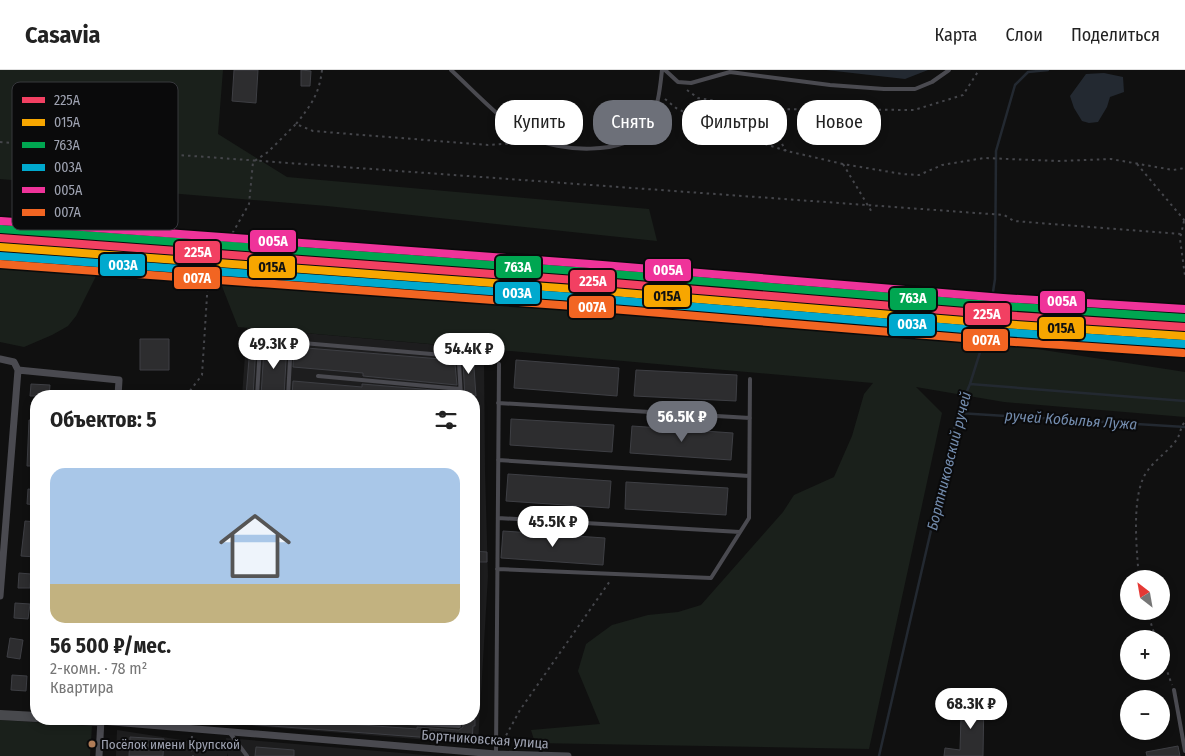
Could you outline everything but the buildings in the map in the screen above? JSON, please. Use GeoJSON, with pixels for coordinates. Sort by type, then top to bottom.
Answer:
{"type":"FeatureCollection","features":[{"type":"Feature","properties":{"kind":"street"},"geometry":{"type":"LineString","coordinates":[[0,359],[14,362],[18,370],[0,596]]}},
{"type":"Feature","properties":{"kind":"street"},"geometry":{"type":"LineString","coordinates":[[18,370],[119,380],[118,390]]}},
{"type":"Feature","properties":{"kind":"street"},"geometry":{"type":"LineString","coordinates":[[0,715],[30,717]]}},
{"type":"Feature","properties":{"kind":"street"},"geometry":{"type":"LineString","coordinates":[[99,756],[101,725]]}},
{"type":"Feature","properties":{"kind":"street","name":"Бортниковская улица"},"geometry":{"type":"LineString","coordinates":[[162,725],[496,754],[568,756]]}},
{"type":"Feature","properties":{"kind":"lane"},"geometry":{"type":"LineString","coordinates":[[451,70],[495,111]]}},
{"type":"Feature","properties":{"kind":"lane"},"geometry":{"type":"LineString","coordinates":[[552,145],[586,149],[614,147],[633,140],[646,128],[660,94],[664,70]]}},
{"type":"Feature","properties":{"kind":"lane"},"geometry":{"type":"LineString","coordinates":[[664,70],[678,82],[691,83],[729,71],[830,85],[884,89],[915,89],[932,82],[949,70]]}},
{"type":"Feature","properties":{"kind":"lane"},"geometry":{"type":"LineString","coordinates":[[256,390],[260,346],[269,337],[286,338],[291,342],[455,356],[459,363],[460,390],[318,376]]}},
{"type":"Feature","properties":{"kind":"lane"},"geometry":{"type":"LineString","coordinates":[[288,390],[291,342]]}},
{"type":"Feature","properties":{"kind":"lane"},"geometry":{"type":"LineString","coordinates":[[496,754],[499,364]]}},
{"type":"Feature","properties":{"kind":"lane"},"geometry":{"type":"LineString","coordinates":[[497,570],[711,578],[749,518],[750,380]]}},
{"type":"Feature","properties":{"kind":"lane"},"geometry":{"type":"LineString","coordinates":[[498,403],[750,418]]}},
{"type":"Feature","properties":{"kind":"lane"},"geometry":{"type":"LineString","coordinates":[[498,460],[749,476]]}},
{"type":"Feature","properties":{"kind":"lane"},"geometry":{"type":"LineString","coordinates":[[498,518],[740,532]]}},
{"type":"Feature","properties":{"kind":"lane"},"geometry":{"type":"LineString","coordinates":[[1174,690],[1185,751]]}},
{"type":"Feature","properties":{"kind":"lane"},"geometry":{"type":"LineString","coordinates":[[441,725],[458,725]]}},
{"type":"Feature","properties":{"kind":"lane"},"geometry":{"type":"LineString","coordinates":[[229,731],[245,755]]}},
{"type":"Feature","properties":{"kind":"path"},"geometry":{"type":"LineString","coordinates":[[253,162],[268,152],[296,124],[311,105],[320,89],[322,70]]}},
{"type":"Feature","properties":{"kind":"path"},"geometry":{"type":"LineString","coordinates":[[787,110],[914,110],[942,103],[963,95],[978,70]]}},
{"type":"Feature","properties":{"kind":"path"},"geometry":{"type":"LineString","coordinates":[[678,82],[698,98],[709,100]]}},
{"type":"Feature","properties":{"kind":"path"},"geometry":{"type":"LineString","coordinates":[[660,94],[676,108],[723,131],[787,151],[843,164],[902,174],[919,175],[942,165],[984,158],[1059,161],[1112,159],[1173,170],[1185,168]]}},
{"type":"Feature","properties":{"kind":"path"},"geometry":{"type":"LineString","coordinates":[[296,124],[313,131],[495,145]]}},
{"type":"Feature","properties":{"kind":"path"},"geometry":{"type":"LineString","coordinates":[[783,145],[787,151]]}},
{"type":"Feature","properties":{"kind":"path"},"geometry":{"type":"LineString","coordinates":[[178,156],[1004,215],[1014,221],[1181,234]]}},
{"type":"Feature","properties":{"kind":"path"},"geometry":{"type":"LineString","coordinates":[[191,390],[202,375],[208,280],[219,269],[232,234],[249,204],[253,162]]}},
{"type":"Feature","properties":{"kind":"path"},"geometry":{"type":"LineString","coordinates":[[843,164],[872,214]]}},
{"type":"Feature","properties":{"kind":"path"},"geometry":{"type":"LineString","coordinates":[[1136,164],[1168,199],[1184,221],[1181,234],[1185,276]]}},
{"type":"Feature","properties":{"kind":"path"},"geometry":{"type":"LineString","coordinates":[[1138,570],[1134,527],[1141,487],[1146,471],[1177,440],[1184,423]]}},
{"type":"Feature","properties":{"kind":"path"},"geometry":{"type":"LineString","coordinates":[[496,754],[520,710],[614,575]]}},
{"type":"Feature","properties":{"kind":"path"},"geometry":{"type":"LineString","coordinates":[[1170,679],[1174,690]]}},
{"type":"Feature","properties":{"kind":"path"},"geometry":{"type":"LineString","coordinates":[[192,728],[191,748],[193,756]]}},
{"type":"Feature","properties":{"kind":"shaded area"},"geometry":{"type":"Polygon","coordinates":[[[0,70],[223,70],[218,134],[287,177],[649,209],[657,241],[327,206],[178,194],[178,82],[12,82],[12,180],[0,179],[0,70]]]}},
{"type":"Feature","properties":{"kind":"shaded area"},"geometry":{"type":"Polygon","coordinates":[[[826,70],[928,70],[905,79],[826,70]]]}},
{"type":"Feature","properties":{"kind":"shaded area"},"geometry":{"type":"Polygon","coordinates":[[[1104,73],[1123,77],[1124,92],[1110,97],[1107,107],[1098,122],[1089,123],[1082,121],[1074,108],[1070,96],[1086,74],[1104,73]]]}},
{"type":"Feature","properties":{"kind":"shaded area"},"geometry":{"type":"Polygon","coordinates":[[[0,242],[109,250],[76,316],[68,326],[24,347],[0,342],[0,242]]]}},
{"type":"Feature","properties":{"kind":"shaded area"},"geometry":{"type":"Polygon","coordinates":[[[216,271],[528,283],[960,337],[1185,372],[1185,417],[1004,402],[916,387],[942,413],[869,749],[535,743],[531,730],[600,724],[578,671],[586,644],[612,625],[648,615],[678,612],[701,605],[783,512],[794,495],[834,477],[852,436],[864,394],[873,383],[238,327],[216,271]]]}},
{"type":"Feature","properties":{"kind":"shaded area"},"geometry":{"type":"Polygon","coordinates":[[[247,328],[473,348],[484,358],[488,576],[480,710],[480,390],[242,390],[247,328]]]}},
{"type":"Feature","properties":{"kind":"shaded area"},"geometry":{"type":"Polygon","coordinates":[[[0,720],[30,722],[30,725],[92,726],[90,756],[0,756],[0,720]]]}},
{"type":"Feature","properties":{"kind":"shaded area"},"geometry":{"type":"Polygon","coordinates":[[[243,725],[479,725],[478,744],[243,725]]]}},
{"type":"Feature","properties":{"kind":"shaded area"},"geometry":{"type":"Polygon","coordinates":[[[117,730],[227,747],[226,738],[437,756],[228,756],[228,753],[227,756],[116,756],[117,730]]]}},
{"type":"Feature","properties":{"kind":"waterway","name":"Бортниковский ручей"},"geometry":{"type":"LineString","coordinates":[[879,756],[958,413],[970,384],[987,330],[995,279],[996,151],[1015,85],[1028,72],[1048,70]]}},
{"type":"Feature","properties":{"kind":"waterway"},"geometry":{"type":"LineString","coordinates":[[970,384],[1185,401]]}},
{"type":"Feature","properties":{"kind":"waterway","name":"ручей Кобылья Лужа"},"geometry":{"type":"LineString","coordinates":[[958,413],[1185,427]]}},
{"type":"Feature","properties":{"kind":"transit line","name":"005А"},"geometry":{"type":"LineString","coordinates":[[1,221],[12,222]]}},
{"type":"Feature","properties":{"kind":"transit line","name":"763А"},"geometry":{"type":"LineString","coordinates":[[1,229],[12,230]]}},
{"type":"Feature","properties":{"kind":"transit line","name":"763А"},"geometry":{"type":"LineString","coordinates":[[15,230],[590,272],[1003,306],[1185,318]]}},
{"type":"Feature","properties":{"kind":"transit line","name":"005А"},"geometry":{"type":"LineString","coordinates":[[124,230],[590,264],[1003,298],[1185,309]]}},
{"type":"Feature","properties":{"kind":"transit line","name":"225А"},"geometry":{"type":"LineString","coordinates":[[0,238],[589,281],[1002,315],[1185,327]]}},
{"type":"Feature","properties":{"kind":"transit line","name":"015А"},"geometry":{"type":"LineString","coordinates":[[0,247],[588,290],[1001,324],[1184,336]]}},
{"type":"Feature","properties":{"kind":"transit line","name":"003А"},"geometry":{"type":"LineString","coordinates":[[0,256],[588,298],[1001,332],[1184,344]]}},
{"type":"Feature","properties":{"kind":"transit line","name":"007А"},"geometry":{"type":"LineString","coordinates":[[0,264],[587,307],[1000,341],[1183,353]]}},
{"type":"Feature","properties":{"kind":"place","name":"Посёлок имени Крупской"},"geometry":{"type":"Point","coordinates":[92,744]}}]}
